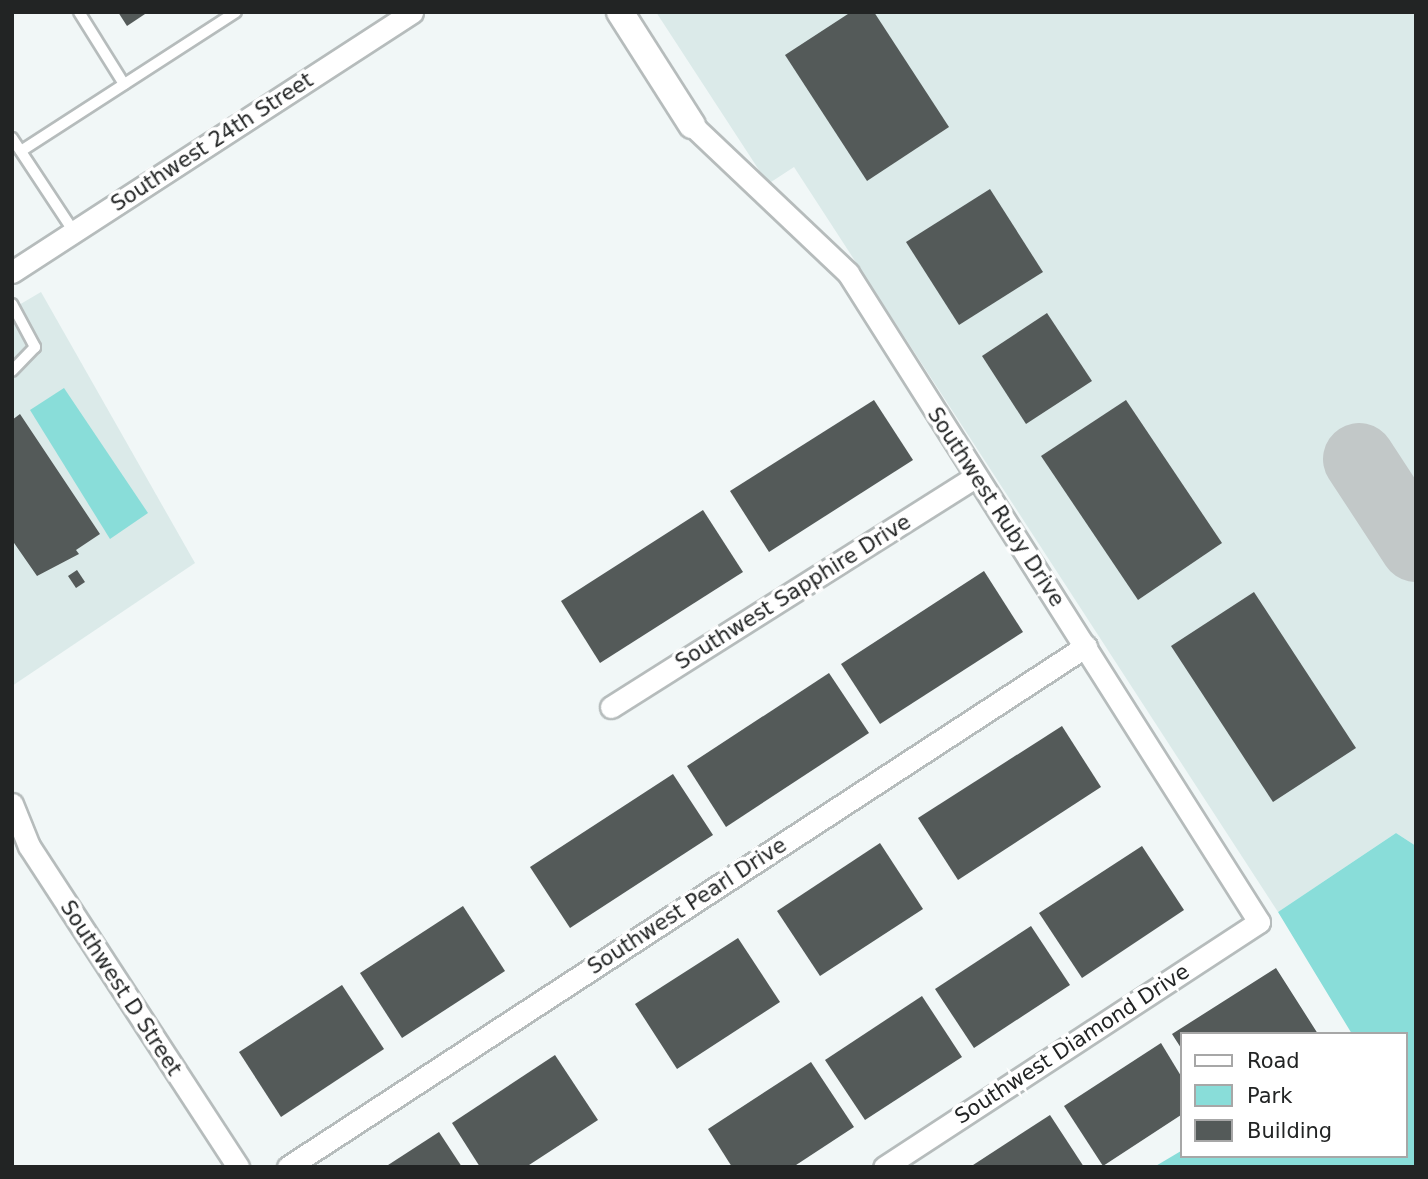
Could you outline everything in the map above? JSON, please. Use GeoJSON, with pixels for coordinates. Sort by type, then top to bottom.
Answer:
{"type":"FeatureCollection","features":[{"type":"Feature","properties":{"kind":"street","name":"Southwest 24th Street"},"geometry":{"type":"LineString","coordinates":[[12,272],[412,12]]}},
{"type":"Feature","properties":{"kind":"street"},"geometry":{"type":"LineString","coordinates":[[620,12],[692,124]]}},
{"type":"Feature","properties":{"kind":"street","name":"Southwest Ruby Drive"},"geometry":{"type":"LineString","coordinates":[[692,124],[848,273],[1259,922]]}},
{"type":"Feature","properties":{"kind":"street","name":"Southwest Sapphire Drive"},"geometry":{"type":"LineString","coordinates":[[611,707],[975,477]]}},
{"type":"Feature","properties":{"kind":"street","name":"Southwest Pearl Drive"},"geometry":{"type":"LineString","coordinates":[[288,1167],[1086,646]]}},
{"type":"Feature","properties":{"kind":"street","name":"Southwest D Street"},"geometry":{"type":"LineString","coordinates":[[12,804],[29,846],[238,1167]]}},
{"type":"Feature","properties":{"kind":"street","name":"Southwest Diamond Drive"},"geometry":{"type":"LineString","coordinates":[[884,1167],[1259,922]]}},
{"type":"Feature","properties":{"kind":"lane"},"geometry":{"type":"LineString","coordinates":[[79,12],[124,85]]}},
{"type":"Feature","properties":{"kind":"lane"},"geometry":{"type":"LineString","coordinates":[[21,151],[236,12]]}},
{"type":"Feature","properties":{"kind":"lane"},"geometry":{"type":"LineString","coordinates":[[12,138],[74,232]]}},
{"type":"Feature","properties":{"kind":"lane"},"geometry":{"type":"LineString","coordinates":[[12,304],[35,347],[12,371]]}},
{"type":"Feature","properties":{"kind":"shaded area"},"geometry":{"type":"Polygon","coordinates":[[[656,12],[1416,12],[1416,846],[1396,833],[1278,912],[794,167],[768,184],[656,12]]]}},
{"type":"Feature","properties":{"kind":"shaded area"},"geometry":{"type":"Polygon","coordinates":[[[41,292],[195,563],[12,686],[12,309],[41,292]]]}},
{"type":"Feature","properties":{"kind":"green space"},"geometry":{"type":"Polygon","coordinates":[[[64,388],[148,513],[110,539],[30,410],[64,388]]]}},
{"type":"Feature","properties":{"kind":"green space"},"geometry":{"type":"Polygon","coordinates":[[[1396,833],[1416,846],[1416,1167],[1154,1167],[1180,1152],[1180,1158],[1407,1158],[1407,1032],[1351,1032],[1278,912],[1396,833]]]}},
{"type":"Feature","properties":{"kind":"building"},"geometry":{"type":"Polygon","coordinates":[[[118,12],[148,12],[127,26],[118,12]]]}},
{"type":"Feature","properties":{"kind":"building"},"geometry":{"type":"Polygon","coordinates":[[[851,12],[874,12],[949,127],[867,181],[785,55],[851,12]]]}},
{"type":"Feature","properties":{"kind":"building"},"geometry":{"type":"Polygon","coordinates":[[[990,189],[1043,272],[959,325],[906,242],[990,189]]]}},
{"type":"Feature","properties":{"kind":"building"},"geometry":{"type":"Polygon","coordinates":[[[1047,313],[1092,381],[1026,424],[982,356],[1047,313]]]}},
{"type":"Feature","properties":{"kind":"building"},"geometry":{"type":"Polygon","coordinates":[[[874,400],[913,460],[769,552],[730,491],[874,400]]]}},
{"type":"Feature","properties":{"kind":"building"},"geometry":{"type":"Polygon","coordinates":[[[1126,400],[1222,543],[1138,600],[1041,456],[1126,400]]]}},
{"type":"Feature","properties":{"kind":"building"},"geometry":{"type":"Polygon","coordinates":[[[20,414],[100,534],[76,550],[79,554],[37,576],[12,540],[12,420],[20,414]]]}},
{"type":"Feature","properties":{"kind":"building"},"geometry":{"type":"Polygon","coordinates":[[[703,510],[743,572],[600,663],[561,601],[703,510]]]}},
{"type":"Feature","properties":{"kind":"building"},"geometry":{"type":"Polygon","coordinates":[[[77,570],[85,582],[76,588],[68,576],[77,570]]]}},
{"type":"Feature","properties":{"kind":"building"},"geometry":{"type":"Polygon","coordinates":[[[984,571],[1023,632],[880,724],[841,664],[984,571]]]}},
{"type":"Feature","properties":{"kind":"building"},"geometry":{"type":"Polygon","coordinates":[[[1254,592],[1356,748],[1273,802],[1171,646],[1254,592]]]}},
{"type":"Feature","properties":{"kind":"building"},"geometry":{"type":"Polygon","coordinates":[[[829,673],[869,733],[726,827],[687,766],[829,673]]]}},
{"type":"Feature","properties":{"kind":"building"},"geometry":{"type":"Polygon","coordinates":[[[1062,726],[1101,787],[958,880],[918,818],[1062,726]]]}},
{"type":"Feature","properties":{"kind":"building"},"geometry":{"type":"Polygon","coordinates":[[[673,774],[713,835],[570,928],[530,867],[673,774]]]}},
{"type":"Feature","properties":{"kind":"building"},"geometry":{"type":"Polygon","coordinates":[[[880,843],[923,909],[820,976],[777,911],[880,843]]]}},
{"type":"Feature","properties":{"kind":"building"},"geometry":{"type":"Polygon","coordinates":[[[1142,846],[1184,910],[1082,978],[1039,913],[1142,846]]]}},
{"type":"Feature","properties":{"kind":"building"},"geometry":{"type":"Polygon","coordinates":[[[463,906],[505,971],[402,1038],[360,973],[463,906]]]}},
{"type":"Feature","properties":{"kind":"building"},"geometry":{"type":"Polygon","coordinates":[[[1031,926],[1070,985],[974,1048],[935,989],[1031,926]]]}},
{"type":"Feature","properties":{"kind":"building"},"geometry":{"type":"Polygon","coordinates":[[[738,938],[780,1002],[677,1069],[635,1004],[738,938]]]}},
{"type":"Feature","properties":{"kind":"building"},"geometry":{"type":"Polygon","coordinates":[[[1276,968],[1317,1032],[1180,1032],[1180,1046],[1172,1034],[1276,968]]]}},
{"type":"Feature","properties":{"kind":"building"},"geometry":{"type":"Polygon","coordinates":[[[342,985],[384,1049],[281,1117],[239,1052],[342,985]]]}},
{"type":"Feature","properties":{"kind":"building"},"geometry":{"type":"Polygon","coordinates":[[[922,996],[962,1057],[865,1120],[825,1060],[922,996]]]}},
{"type":"Feature","properties":{"kind":"building"},"geometry":{"type":"Polygon","coordinates":[[[1161,1043],[1180,1074],[1180,1116],[1103,1166],[1064,1106],[1161,1043]]]}},
{"type":"Feature","properties":{"kind":"building"},"geometry":{"type":"Polygon","coordinates":[[[555,1055],[598,1120],[526,1167],[480,1167],[452,1123],[555,1055]]]}},
{"type":"Feature","properties":{"kind":"building"},"geometry":{"type":"Polygon","coordinates":[[[811,1062],[854,1127],[793,1167],[732,1167],[708,1129],[811,1062]]]}},
{"type":"Feature","properties":{"kind":"building"},"geometry":{"type":"Polygon","coordinates":[[[1050,1115],[1084,1167],[970,1167],[1050,1115]]]}},
{"type":"Feature","properties":{"kind":"building"},"geometry":{"type":"Polygon","coordinates":[[[439,1132],[462,1167],[385,1167],[439,1132]]]}},
{"type":"Feature","properties":{"kind":"taxiway"},"geometry":{"type":"LineString","coordinates":[[1359,459],[1416,546]]}}]}
